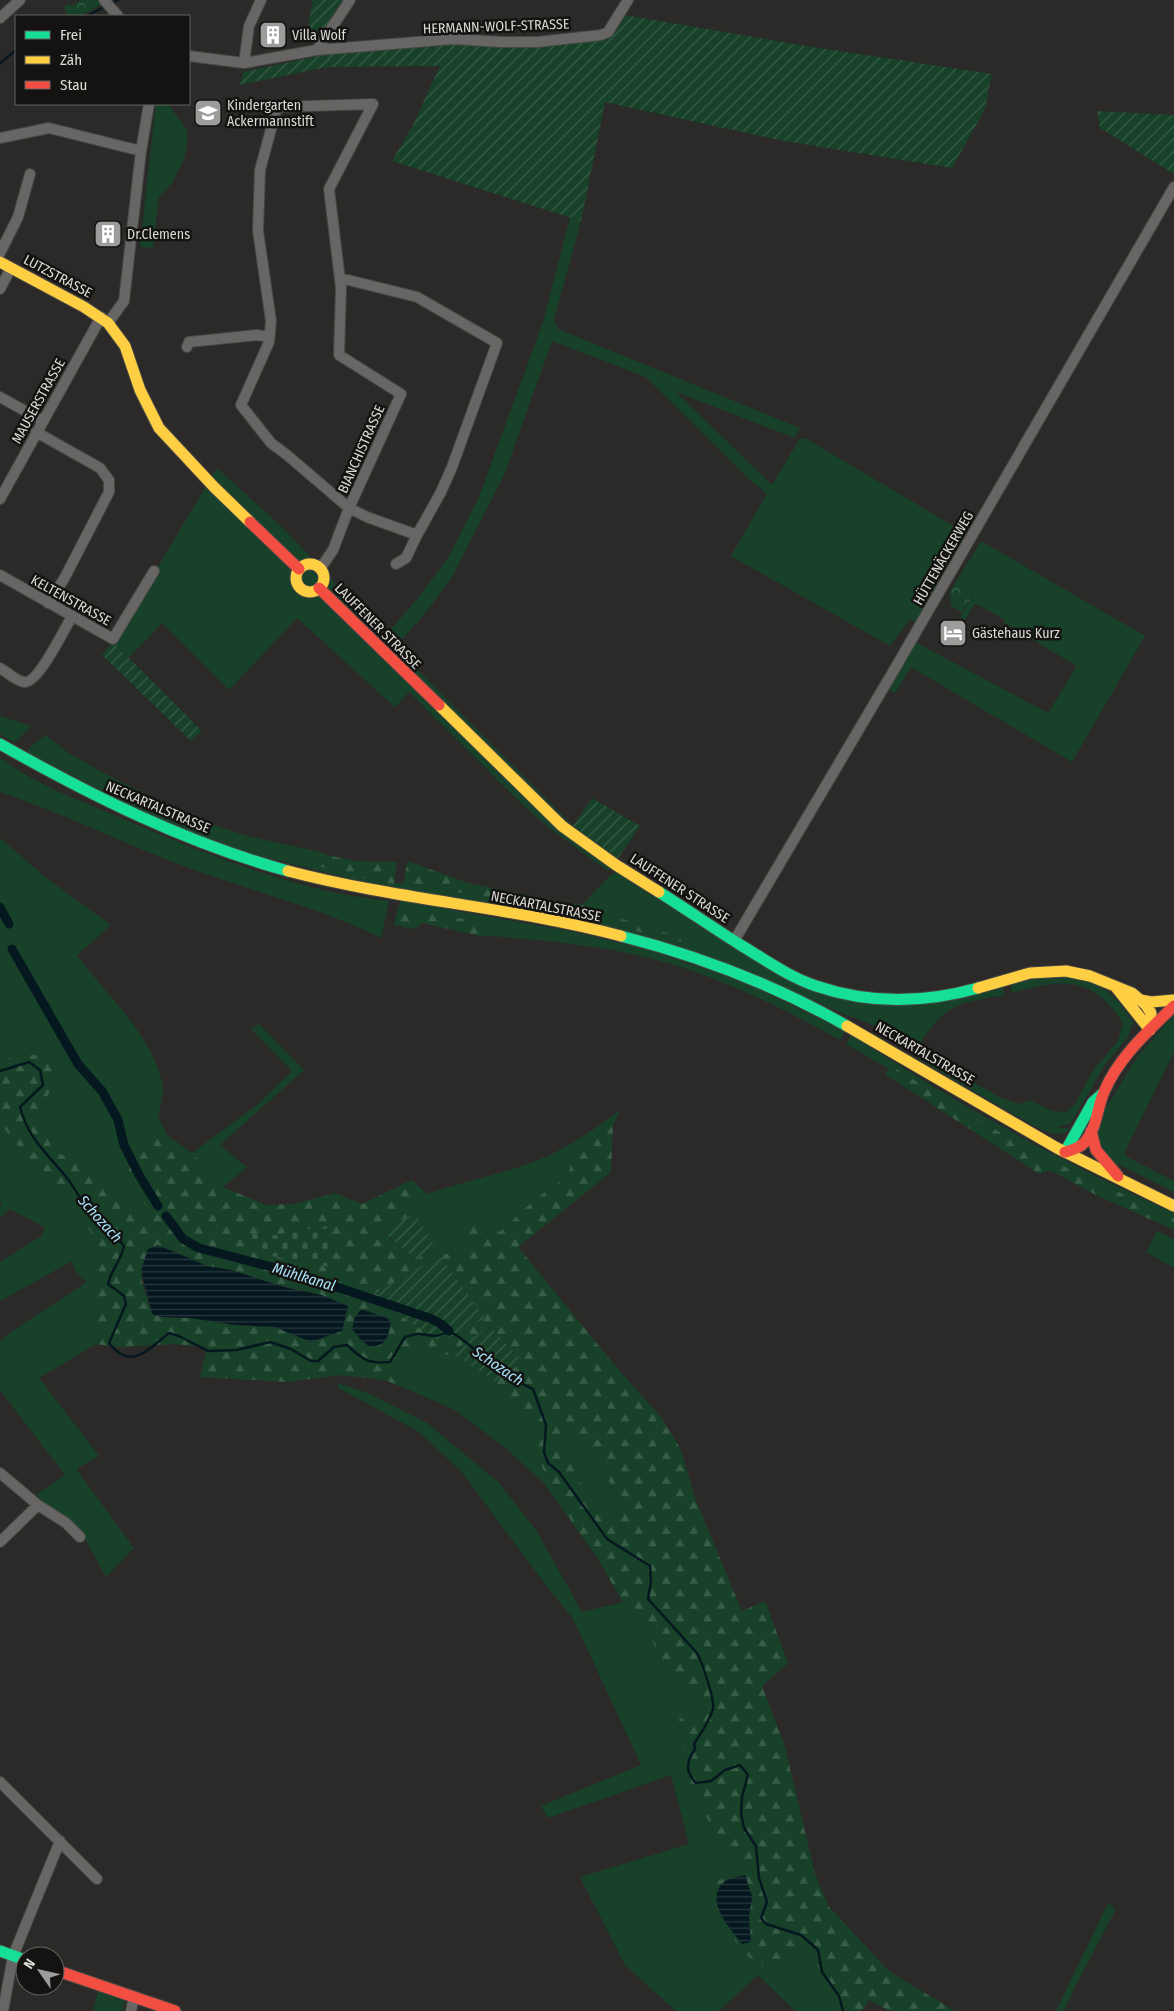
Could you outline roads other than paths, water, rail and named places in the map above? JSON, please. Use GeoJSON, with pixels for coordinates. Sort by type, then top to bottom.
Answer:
{"type":"FeatureCollection","features":[{"type":"Feature","properties":{"kind":"street"},"geometry":{"type":"LineString","coordinates":[[0,18],[20,0]]}},
{"type":"Feature","properties":{"kind":"street"},"geometry":{"type":"LineString","coordinates":[[105,0],[117,15]]}},
{"type":"Feature","properties":{"kind":"street"},"geometry":{"type":"LineString","coordinates":[[244,63],[249,26],[261,0]]}},
{"type":"Feature","properties":{"kind":"street"},"geometry":{"type":"LineString","coordinates":[[317,50],[350,0]]}},
{"type":"Feature","properties":{"kind":"street","name":"HERMANN-WOLF-STRASSE"},"geometry":{"type":"LineString","coordinates":[[190,56],[244,63],[317,50],[454,39],[537,42],[601,36],[608,32],[628,0]]}},
{"type":"Feature","properties":{"kind":"street"},"geometry":{"type":"LineString","coordinates":[[396,564],[406,558],[441,492],[452,467],[497,343],[417,297],[340,278],[329,189],[373,104],[277,107],[260,170],[258,231],[271,321],[269,337],[241,405],[271,443],[349,508],[367,517],[417,535]]}},
{"type":"Feature","properties":{"kind":"street"},"geometry":{"type":"LineString","coordinates":[[149,105],[141,151],[124,301],[105,320],[125,346],[140,390],[159,428],[214,487],[299,569],[309,564],[320,569]]}},
{"type":"Feature","properties":{"kind":"street"},"geometry":{"type":"LineString","coordinates":[[0,138],[49,128],[141,151]]}},
{"type":"Feature","properties":{"kind":"street"},"geometry":{"type":"LineString","coordinates":[[0,254],[18,217],[30,174]]}},
{"type":"Feature","properties":{"kind":"street","name":"HÜTTENÄCKERWEG"},"geometry":{"type":"LineString","coordinates":[[734,941],[894,670],[1174,187]]}},
{"type":"Feature","properties":{"kind":"street","name":"LUTZSTRASSE"},"geometry":{"type":"LineString","coordinates":[[0,262],[105,320]]}},
{"type":"Feature","properties":{"kind":"street"},"geometry":{"type":"LineString","coordinates":[[0,289],[11,268]]}},
{"type":"Feature","properties":{"kind":"street","name":"BIANCHISTRASSE"},"geometry":{"type":"LineString","coordinates":[[320,569],[333,550],[349,508],[401,394],[339,355],[340,278]]}},
{"type":"Feature","properties":{"kind":"street","name":"MAUSERSTRASSE"},"geometry":{"type":"LineString","coordinates":[[0,499],[36,432],[105,320]]}},
{"type":"Feature","properties":{"kind":"street"},"geometry":{"type":"LineString","coordinates":[[187,347],[189,342],[257,335],[269,337]]}},
{"type":"Feature","properties":{"kind":"street"},"geometry":{"type":"LineString","coordinates":[[0,396],[43,421]]}},
{"type":"Feature","properties":{"kind":"street"},"geometry":{"type":"LineString","coordinates":[[36,432],[100,468],[108,480],[110,492],[64,578],[48,603]]}},
{"type":"Feature","properties":{"kind":"street","name":"LAUFFENER STRASSE"},"geometry":{"type":"LineString","coordinates":[[299,569],[296,579],[300,588],[309,592],[319,588],[323,579],[320,569]]}},
{"type":"Feature","properties":{"kind":"street","name":"KELTENSTRASSE"},"geometry":{"type":"LineString","coordinates":[[0,574],[112,639],[153,571]]}},
{"type":"Feature","properties":{"kind":"street","name":"LAUFFENER STRASSE"},"geometry":{"type":"LineString","coordinates":[[319,588],[562,826],[616,865],[774,966],[816,986],[852,996],[895,1000],[926,999],[966,991],[1022,975],[1049,971],[1077,973],[1132,993],[1141,1000]]}},
{"type":"Feature","properties":{"kind":"street"},"geometry":{"type":"LineString","coordinates":[[0,668],[20,680],[25,682],[31,681],[41,670],[72,616]]}},
{"type":"Feature","properties":{"kind":"street","name":"NECKARTALSTRASSE"},"geometry":{"type":"LineString","coordinates":[[0,744],[67,782],[119,808],[199,842],[266,865],[357,887],[611,934],[698,959],[784,993],[862,1034],[1065,1152],[1174,1206]]}},
{"type":"Feature","properties":{"kind":"street"},"geometry":{"type":"LineString","coordinates":[[1115,986],[1150,1030]]}},
{"type":"Feature","properties":{"kind":"street"},"geometry":{"type":"LineString","coordinates":[[1141,1000],[1151,1013],[1150,1030]]}},
{"type":"Feature","properties":{"kind":"street"},"geometry":{"type":"LineString","coordinates":[[1141,1000],[1151,1002],[1174,1000]]}},
{"type":"Feature","properties":{"kind":"street"},"geometry":{"type":"LineString","coordinates":[[1065,1152],[1080,1146],[1091,1131],[1105,1092],[1130,1052],[1174,1006]]}},
{"type":"Feature","properties":{"kind":"street"},"geometry":{"type":"LineString","coordinates":[[1065,1152],[1093,1102],[1105,1092]]}},
{"type":"Feature","properties":{"kind":"street"},"geometry":{"type":"LineString","coordinates":[[1091,1131],[1096,1150],[1121,1180]]}},
{"type":"Feature","properties":{"kind":"street"},"geometry":{"type":"LineString","coordinates":[[0,1473],[38,1505],[66,1523],[80,1537]]}},
{"type":"Feature","properties":{"kind":"street"},"geometry":{"type":"LineString","coordinates":[[0,1542],[38,1505]]}},
{"type":"Feature","properties":{"kind":"street"},"geometry":{"type":"LineString","coordinates":[[0,1782],[98,1879]]}},
{"type":"Feature","properties":{"kind":"street"},"geometry":{"type":"LineString","coordinates":[[3,2011],[13,1956],[60,1841]]}},
{"type":"Feature","properties":{"kind":"street"},"geometry":{"type":"LineString","coordinates":[[0,1951],[13,1956]]}},
{"type":"Feature","properties":{"kind":"street"},"geometry":{"type":"LineString","coordinates":[[65,1973],[175,2011]]}},
{"type":"Feature","properties":{"kind":"street"},"geometry":{"type":"LineString","coordinates":[[131,2011],[134,1997]]}},
{"type":"Feature","properties":{"kind":"water"},"geometry":{"type":"Polygon","coordinates":[[[158,1245],[207,1266],[231,1270],[284,1287],[321,1295],[348,1306],[342,1331],[311,1342],[275,1327],[235,1325],[191,1318],[160,1317],[152,1314],[141,1271],[148,1249],[158,1245]]]}},
{"type":"Feature","properties":{"kind":"water"},"geometry":{"type":"Polygon","coordinates":[[[361,1309],[387,1318],[391,1322],[388,1336],[380,1345],[370,1347],[352,1329],[354,1319],[361,1309]]]}},
{"type":"Feature","properties":{"kind":"water"},"geometry":{"type":"Polygon","coordinates":[[[745,1875],[752,1896],[749,1917],[751,1942],[742,1944],[721,1915],[716,1898],[718,1890],[725,1881],[745,1875]]]}},
{"type":"Feature","properties":{"kind":"waterway"},"geometry":{"type":"LineString","coordinates":[[111,4],[118,0]]}},
{"type":"Feature","properties":{"kind":"waterway"},"geometry":{"type":"LineString","coordinates":[[89,15],[106,6]]}},
{"type":"Feature","properties":{"kind":"waterway"},"geometry":{"type":"LineString","coordinates":[[0,63],[15,51]]}},
{"type":"Feature","properties":{"kind":"waterway","name":"Mühlkanal"},"geometry":{"type":"LineString","coordinates":[[0,907],[9,924]]}},
{"type":"Feature","properties":{"kind":"waterway","name":"Mühlkanal"},"geometry":{"type":"LineString","coordinates":[[12,949],[78,1064],[102,1091],[118,1120],[124,1145],[139,1175],[158,1206]]}},
{"type":"Feature","properties":{"kind":"waterway","name":"Schozach"},"geometry":{"type":"LineString","coordinates":[[0,1071],[29,1062],[40,1070],[43,1085],[20,1107],[28,1128],[39,1146],[67,1178],[84,1204],[124,1246],[108,1284],[124,1296],[126,1304],[109,1343],[124,1356],[132,1357],[139,1355],[154,1346],[169,1333],[208,1351],[237,1350],[270,1342],[291,1349],[311,1361],[318,1361],[334,1347],[347,1345],[366,1360],[390,1362],[405,1337],[415,1334],[438,1336],[449,1331],[511,1378],[533,1389],[546,1425],[544,1452],[548,1463],[559,1472],[607,1539],[650,1566],[651,1581],[648,1599],[697,1653],[705,1672],[713,1709],[694,1744],[695,1749],[688,1762],[688,1770],[696,1783],[711,1781],[725,1770],[740,1765],[748,1775],[742,1797],[741,1813],[744,1828],[756,1846],[759,1878],[767,1902],[761,1918],[766,1924],[801,1935],[818,1950],[822,1972],[839,1996],[843,2011]]}},
{"type":"Feature","properties":{"kind":"waterway","name":"Mühlkanal"},"geometry":{"type":"LineString","coordinates":[[166,1216],[183,1239],[199,1248],[295,1273],[432,1319],[449,1331]]}},
{"type":"Feature","properties":{"kind":"place","name":"Villa Wolf"},"geometry":{"type":"Point","coordinates":[273,35]}},
{"type":"Feature","properties":{"kind":"place","name":"Kindergarten Ackermannstift"},"geometry":{"type":"Point","coordinates":[208,113]}},
{"type":"Feature","properties":{"kind":"place","name":"Dr.Clemens"},"geometry":{"type":"Point","coordinates":[108,234]}},
{"type":"Feature","properties":{"kind":"place","name":"Gästehaus Kurz"},"geometry":{"type":"Point","coordinates":[953,633]}}]}
